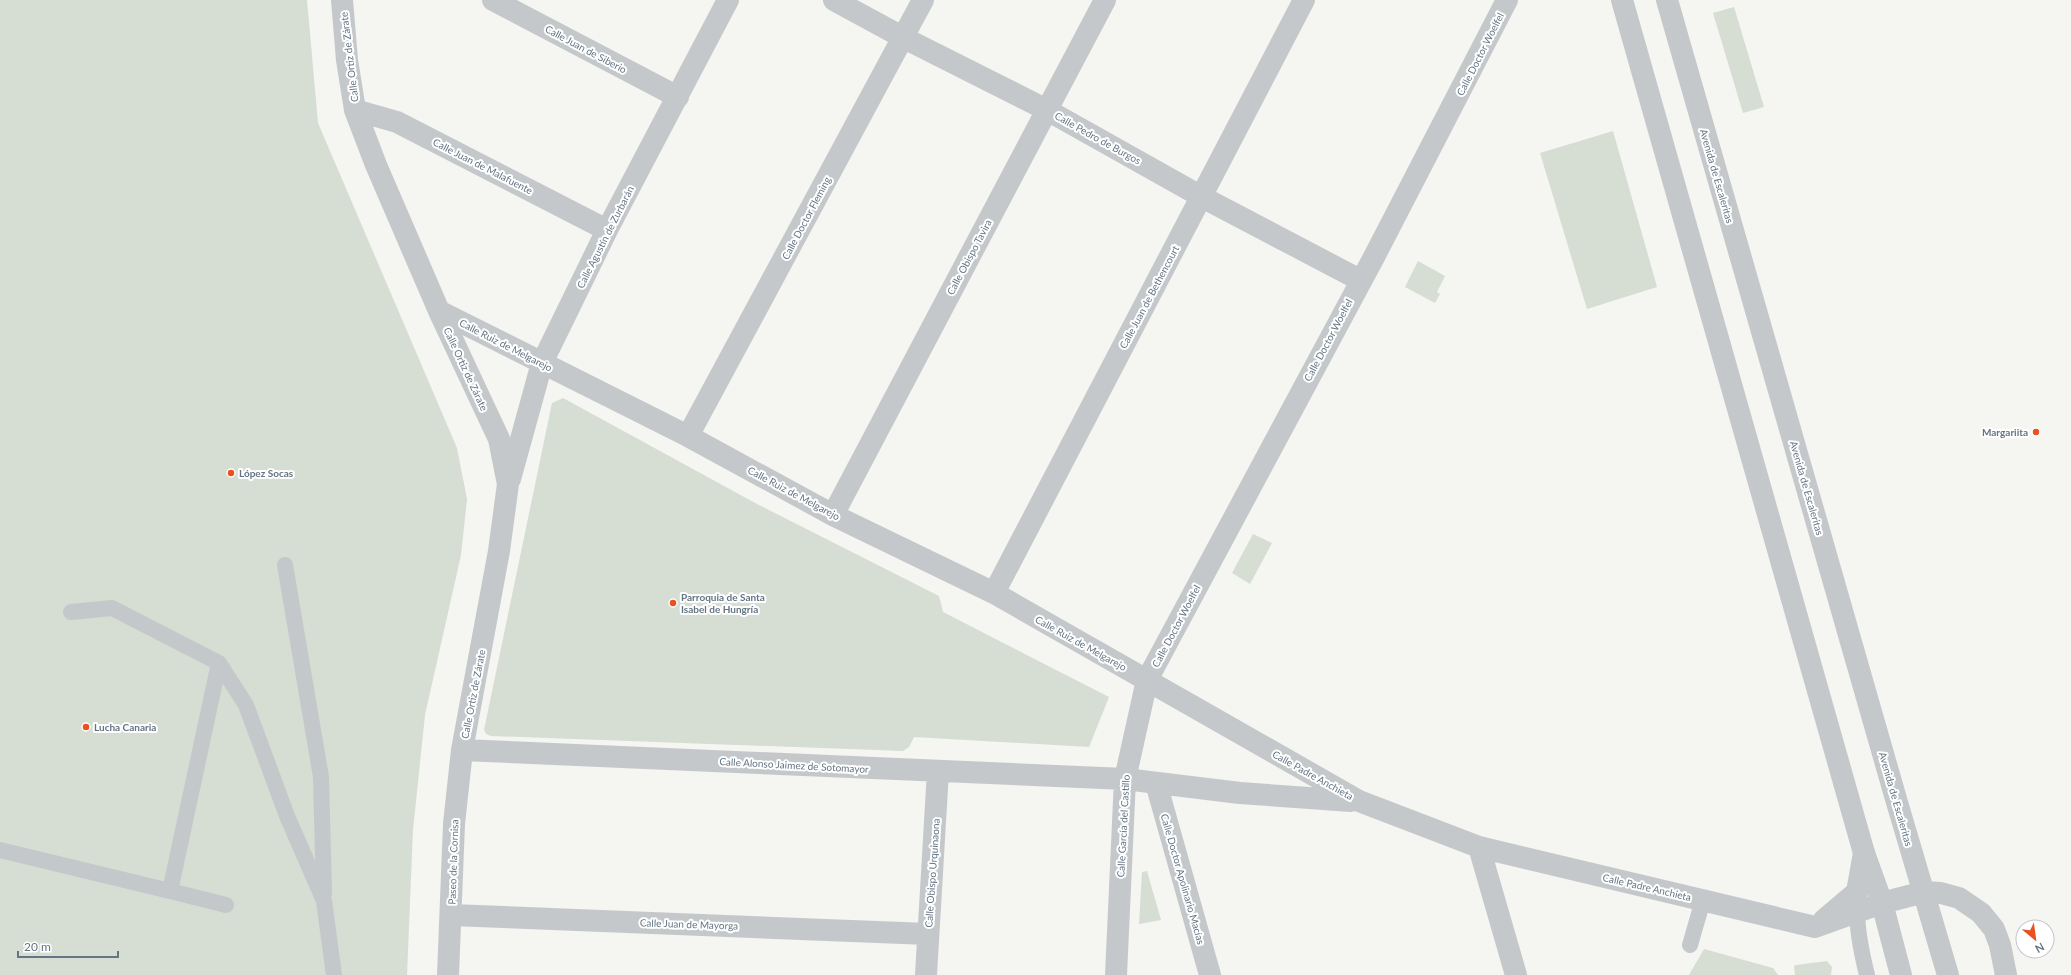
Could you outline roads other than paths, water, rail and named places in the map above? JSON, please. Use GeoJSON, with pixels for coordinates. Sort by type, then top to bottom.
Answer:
{"type":"FeatureCollection","features":[{"type":"Feature","properties":{"kind":"street","name":"Calle Ortiz de Zárate"},"geometry":{"type":"LineString","coordinates":[[342,0],[347,60],[355,110],[376,165],[439,311],[499,439],[508,484],[499,551],[462,750]]}},
{"type":"Feature","properties":{"kind":"street","name":"Calle Juan de Siberio"},"geometry":{"type":"LineString","coordinates":[[493,0],[678,97]]}},
{"type":"Feature","properties":{"kind":"street","name":"Calle Agustín de Zurbarán"},"geometry":{"type":"LineString","coordinates":[[508,484],[542,363],[607,230],[728,0]]}},
{"type":"Feature","properties":{"kind":"street","name":"Calle Pedro de Burgos"},"geometry":{"type":"LineString","coordinates":[[834,0],[904,38],[1047,110],[1202,197],[1360,280]]}},
{"type":"Feature","properties":{"kind":"street","name":"Calle Doctor Fleming"},"geometry":{"type":"LineString","coordinates":[[688,436],[904,38],[923,0]]}},
{"type":"Feature","properties":{"kind":"street","name":"Calle Obispo Tavira"},"geometry":{"type":"LineString","coordinates":[[833,515],[1105,0]]}},
{"type":"Feature","properties":{"kind":"street","name":"Calle Juan de Bethencourt"},"geometry":{"type":"LineString","coordinates":[[994,593],[1304,0]]}},
{"type":"Feature","properties":{"kind":"street","name":"Calle Doctor Woelfel"},"geometry":{"type":"LineString","coordinates":[[1147,680],[1360,280],[1378,250],[1508,0]]}},
{"type":"Feature","properties":{"kind":"street"},"geometry":{"type":"LineString","coordinates":[[1622,0],[1864,853],[1882,903],[1901,975]]}},
{"type":"Feature","properties":{"kind":"street","name":"Avenida de Escaleritas"},"geometry":{"type":"LineString","coordinates":[[1667,0],[1948,975]]}},
{"type":"Feature","properties":{"kind":"street","name":"Calle Juan de Malafuente"},"geometry":{"type":"LineString","coordinates":[[355,110],[397,122],[607,230]]}},
{"type":"Feature","properties":{"kind":"street","name":"Calle Ruiz de Melgarejo"},"geometry":{"type":"LineString","coordinates":[[439,311],[688,436],[833,515],[994,593],[1147,680]]}},
{"type":"Feature","properties":{"kind":"street","name":"Calle García del Castillo"},"geometry":{"type":"LineString","coordinates":[[1116,975],[1125,779],[1147,680]]}},
{"type":"Feature","properties":{"kind":"street","name":"Calle Padre Anchieta"},"geometry":{"type":"LineString","coordinates":[[1147,680],[1359,801],[1479,847],[1815,927]]}},
{"type":"Feature","properties":{"kind":"street","name":"Calle Alonso Jaimez de Sotomayor"},"geometry":{"type":"LineString","coordinates":[[462,750],[1125,779]]}},
{"type":"Feature","properties":{"kind":"street","name":"Paseo de la Cornisa"},"geometry":{"type":"LineString","coordinates":[[448,975],[454,824],[462,750]]}},
{"type":"Feature","properties":{"kind":"street","name":"Calle Obispo Urquinaona"},"geometry":{"type":"LineString","coordinates":[[926,975],[938,771]]}},
{"type":"Feature","properties":{"kind":"street","name":"Calle Padre Anchieta"},"geometry":{"type":"LineString","coordinates":[[1125,779],[1156,784],[1240,792],[1359,801]]}},
{"type":"Feature","properties":{"kind":"street","name":"Calle Doctor Apolinario Macías"},"geometry":{"type":"LineString","coordinates":[[1156,784],[1210,975]]}},
{"type":"Feature","properties":{"kind":"street"},"geometry":{"type":"LineString","coordinates":[[1479,847],[1516,975]]}},
{"type":"Feature","properties":{"kind":"street"},"geometry":{"type":"LineString","coordinates":[[1815,927],[1857,892],[1864,853]]}},
{"type":"Feature","properties":{"kind":"street"},"geometry":{"type":"LineString","coordinates":[[1815,927],[1856,914],[1882,903],[1924,892],[1941,893],[1959,898],[1981,913],[1994,929],[2000,945],[2006,975]]}},
{"type":"Feature","properties":{"kind":"street","name":"Calle Juan de Mayorga"},"geometry":{"type":"LineString","coordinates":[[451,915],[928,934]]}},
{"type":"Feature","properties":{"kind":"lane"},"geometry":{"type":"LineString","coordinates":[[285,565],[321,777],[324,901],[334,975]]}},
{"type":"Feature","properties":{"kind":"lane"},"geometry":{"type":"LineString","coordinates":[[71,612],[112,608],[219,663],[246,705],[287,816],[324,901]]}},
{"type":"Feature","properties":{"kind":"lane"},"geometry":{"type":"LineString","coordinates":[[170,891],[219,663]]}},
{"type":"Feature","properties":{"kind":"lane"},"geometry":{"type":"LineString","coordinates":[[0,850],[226,905]]}},
{"type":"Feature","properties":{"kind":"lane"},"geometry":{"type":"LineString","coordinates":[[1857,892],[1856,914],[1867,975]]}},
{"type":"Feature","properties":{"kind":"lane"},"geometry":{"type":"LineString","coordinates":[[1690,945],[1703,900]]}},
{"type":"Feature","properties":{"kind":"place","name":"Margariita"},"geometry":{"type":"Point","coordinates":[2036,432]}},
{"type":"Feature","properties":{"kind":"place","name":"López Socas"},"geometry":{"type":"Point","coordinates":[231,473]}},
{"type":"Feature","properties":{"kind":"place","name":"Parroquia de Santa Isabel de Hungría"},"geometry":{"type":"Point","coordinates":[673,603]}},
{"type":"Feature","properties":{"kind":"place","name":"Lucha Canaria"},"geometry":{"type":"Point","coordinates":[86,727]}}]}
